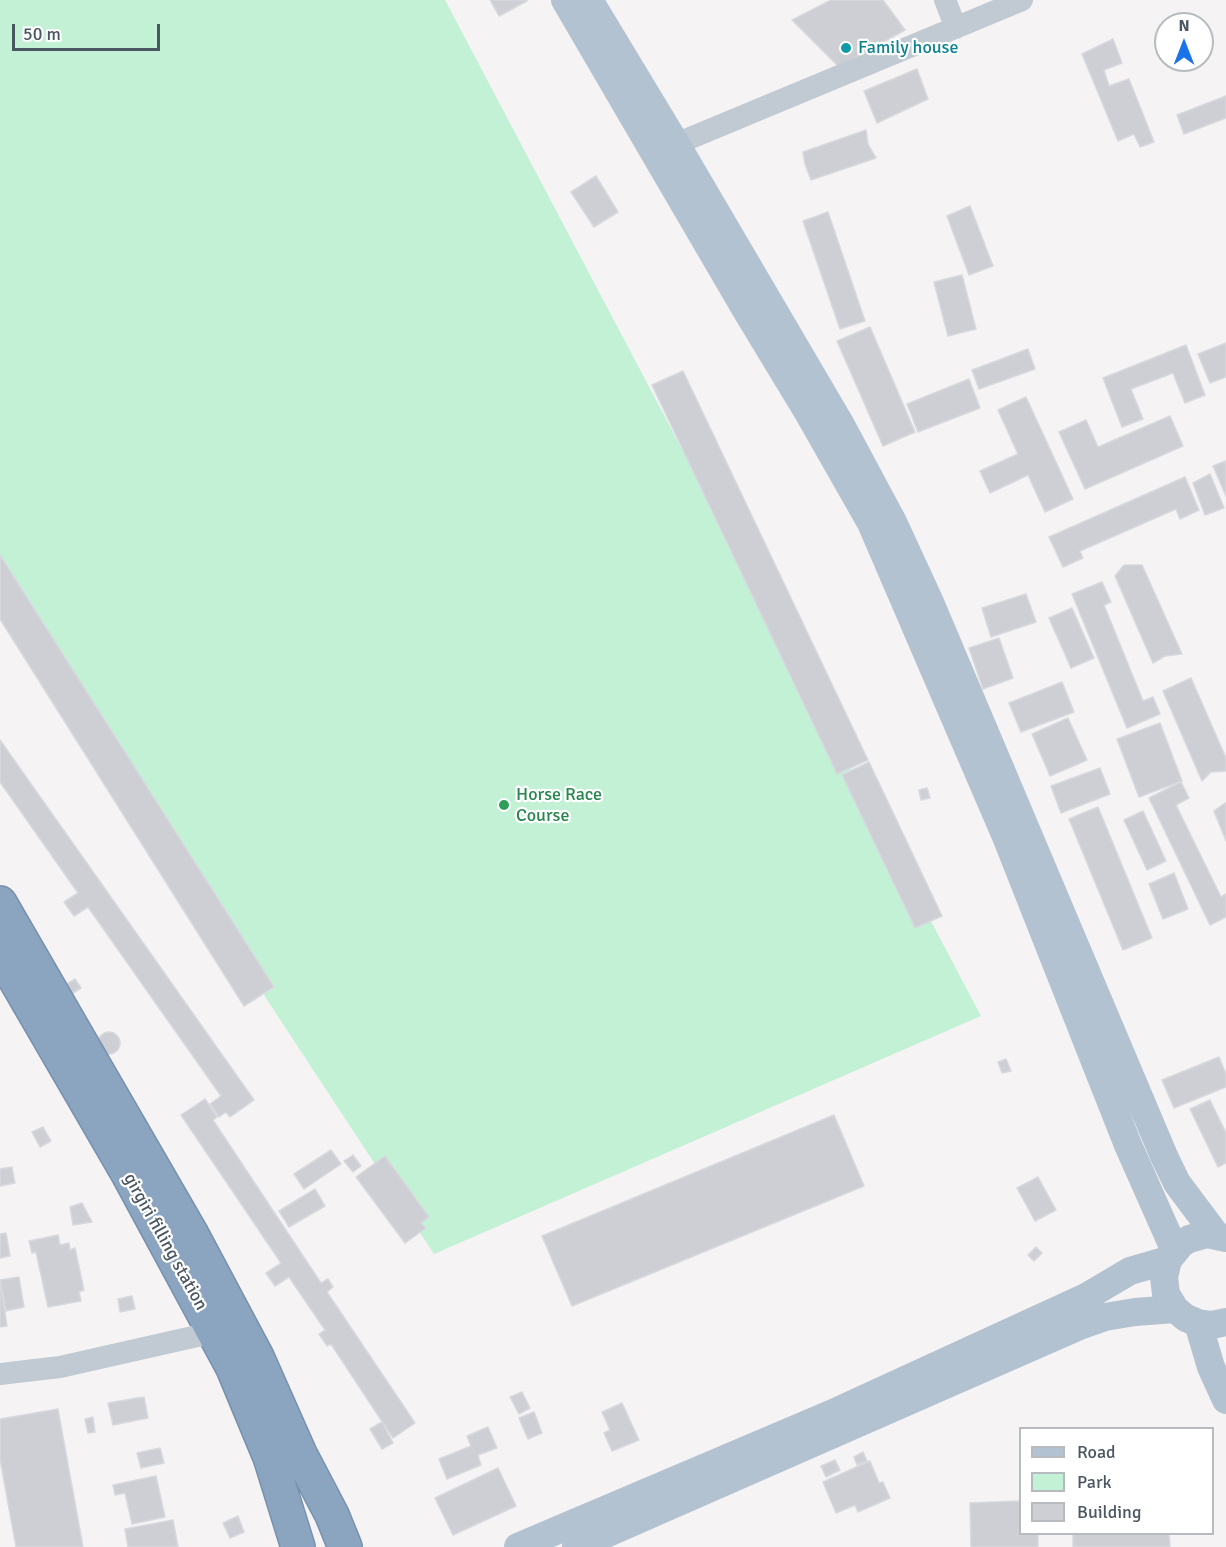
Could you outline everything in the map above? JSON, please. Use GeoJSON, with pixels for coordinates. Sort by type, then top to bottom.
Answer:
{"type":"FeatureCollection","features":[{"type":"Feature","properties":{"kind":"highway"},"geometry":{"type":"LineString","coordinates":[[0,903],[191,1233],[257,1357],[345,1547]]}},
{"type":"Feature","properties":{"kind":"highway","name":"girgiri filling station"},"geometry":{"type":"LineString","coordinates":[[3,966],[121,1162],[215,1332],[258,1427],[283,1496],[298,1547]]}},
{"type":"Feature","properties":{"kind":"main road"},"geometry":{"type":"LineString","coordinates":[[565,0],[809,414],[871,524],[998,817],[1077,984],[1177,1183],[1221,1236]]}},
{"type":"Feature","properties":{"kind":"main road"},"geometry":{"type":"LineString","coordinates":[[589,0],[841,425],[893,522],[929,600],[1077,984],[1139,1172],[1171,1255],[1164,1277],[1166,1294],[1187,1316],[1226,1400]]}},
{"type":"Feature","properties":{"kind":"main road"},"geometry":{"type":"LineString","coordinates":[[518,1547],[831,1414],[1086,1297],[1130,1271],[1171,1255],[1189,1239],[1207,1234],[1221,1236]]}},
{"type":"Feature","properties":{"kind":"main road"},"geometry":{"type":"LineString","coordinates":[[576,1547],[1082,1325],[1105,1317],[1135,1312],[1187,1316],[1212,1325],[1226,1322]]}},
{"type":"Feature","properties":{"kind":"street"},"geometry":{"type":"LineString","coordinates":[[945,0],[956,28]]}},
{"type":"Feature","properties":{"kind":"street"},"geometry":{"type":"LineString","coordinates":[[676,144],[1022,0]]}},
{"type":"Feature","properties":{"kind":"street"},"geometry":{"type":"LineString","coordinates":[[0,1374],[60,1367],[215,1332]]}},
{"type":"Feature","properties":{"kind":"green space","name":"Horse Race Course"},"geometry":{"type":"Polygon","coordinates":[[[0,0],[445,0],[981,1016],[434,1254],[0,593],[0,0]]]}},
{"type":"Feature","properties":{"kind":"building"},"geometry":{"type":"Polygon","coordinates":[[[490,0],[527,0],[527,1],[499,16],[490,0]]]}},
{"type":"Feature","properties":{"kind":"building","name":"Family house"},"geometry":{"type":"Polygon","coordinates":[[[831,0],[883,0],[905,30],[839,67],[792,20],[831,0]]]}},
{"type":"Feature","properties":{"kind":"building"},"geometry":{"type":"Polygon","coordinates":[[[1113,39],[1122,63],[1104,70],[1109,86],[1129,79],[1154,142],[1140,147],[1134,134],[1118,141],[1082,54],[1113,39]]]}},
{"type":"Feature","properties":{"kind":"building"},"geometry":{"type":"Polygon","coordinates":[[[917,69],[928,99],[877,123],[864,91],[917,69]]]}},
{"type":"Feature","properties":{"kind":"building"},"geometry":{"type":"Polygon","coordinates":[[[1226,96],[1226,118],[1184,134],[1177,115],[1226,96]]]}},
{"type":"Feature","properties":{"kind":"building"},"geometry":{"type":"Polygon","coordinates":[[[866,130],[868,144],[876,158],[811,180],[803,152],[866,130]]]}},
{"type":"Feature","properties":{"kind":"building"},"geometry":{"type":"Polygon","coordinates":[[[596,176],[618,212],[594,227],[571,192],[596,176]]]}},
{"type":"Feature","properties":{"kind":"building"},"geometry":{"type":"Polygon","coordinates":[[[970,206],[993,266],[969,275],[947,216],[970,206]]]}},
{"type":"Feature","properties":{"kind":"building"},"geometry":{"type":"Polygon","coordinates":[[[828,212],[865,321],[840,329],[803,221],[828,212]]]}},
{"type":"Feature","properties":{"kind":"building"},"geometry":{"type":"Polygon","coordinates":[[[962,275],[976,329],[948,336],[934,282],[962,275]]]}},
{"type":"Feature","properties":{"kind":"building"},"geometry":{"type":"Polygon","coordinates":[[[870,327],[915,432],[883,446],[837,341],[870,327]]]}},
{"type":"Feature","properties":{"kind":"building"},"geometry":{"type":"Polygon","coordinates":[[[1226,343],[1226,377],[1210,383],[1198,354],[1226,343]]]}},
{"type":"Feature","properties":{"kind":"building"},"geometry":{"type":"Polygon","coordinates":[[[1186,345],[1205,395],[1185,403],[1173,373],[1131,389],[1143,419],[1122,427],[1103,378],[1186,345]]]}},
{"type":"Feature","properties":{"kind":"building"},"geometry":{"type":"Polygon","coordinates":[[[1028,349],[1035,369],[979,389],[972,370],[1028,349]]]}},
{"type":"Feature","properties":{"kind":"building"},"geometry":{"type":"Polygon","coordinates":[[[683,371],[868,760],[837,774],[652,385],[683,371]]]}},
{"type":"Feature","properties":{"kind":"building"},"geometry":{"type":"Polygon","coordinates":[[[969,379],[980,408],[918,432],[907,404],[969,379]]]}},
{"type":"Feature","properties":{"kind":"building"},"geometry":{"type":"Polygon","coordinates":[[[1026,397],[1073,499],[1045,512],[1028,475],[990,493],[980,471],[1018,454],[998,410],[1026,397]]]}},
{"type":"Feature","properties":{"kind":"building"},"geometry":{"type":"Polygon","coordinates":[[[1170,416],[1183,446],[1085,489],[1059,432],[1086,420],[1098,447],[1170,416]]]}},
{"type":"Feature","properties":{"kind":"building"},"geometry":{"type":"Polygon","coordinates":[[[1226,461],[1226,496],[1213,466],[1226,461]]]}},
{"type":"Feature","properties":{"kind":"building"},"geometry":{"type":"Polygon","coordinates":[[[1210,474],[1224,508],[1205,515],[1193,483],[1210,474]]]}},
{"type":"Feature","properties":{"kind":"building"},"geometry":{"type":"Polygon","coordinates":[[[1185,477],[1199,510],[1180,519],[1176,509],[1080,551],[1083,558],[1063,567],[1049,537],[1185,477]]]}},
{"type":"Feature","properties":{"kind":"building"},"geometry":{"type":"Polygon","coordinates":[[[0,555],[274,987],[244,1006],[0,619],[0,555]]]}},
{"type":"Feature","properties":{"kind":"building"},"geometry":{"type":"Polygon","coordinates":[[[1124,565],[1142,565],[1182,654],[1165,656],[1153,663],[1115,576],[1124,565]]]}},
{"type":"Feature","properties":{"kind":"building"},"geometry":{"type":"Polygon","coordinates":[[[1102,582],[1111,602],[1104,605],[1143,701],[1153,697],[1160,714],[1127,728],[1072,594],[1102,582]]]}},
{"type":"Feature","properties":{"kind":"building"},"geometry":{"type":"Polygon","coordinates":[[[1026,594],[1036,622],[991,637],[982,608],[1026,594]]]}},
{"type":"Feature","properties":{"kind":"building"},"geometry":{"type":"Polygon","coordinates":[[[1072,608],[1094,658],[1071,668],[1049,618],[1072,608]]]}},
{"type":"Feature","properties":{"kind":"building"},"geometry":{"type":"Polygon","coordinates":[[[999,638],[1013,678],[983,689],[969,648],[999,638]]]}},
{"type":"Feature","properties":{"kind":"building"},"geometry":{"type":"Polygon","coordinates":[[[1191,678],[1226,758],[1226,771],[1211,772],[1202,781],[1163,691],[1191,678]]]}},
{"type":"Feature","properties":{"kind":"building"},"geometry":{"type":"Polygon","coordinates":[[[1062,682],[1074,712],[1021,732],[1009,703],[1062,682]]]}},
{"type":"Feature","properties":{"kind":"building"},"geometry":{"type":"Polygon","coordinates":[[[1068,718],[1087,760],[1050,776],[1032,734],[1068,718]]]}},
{"type":"Feature","properties":{"kind":"building"},"geometry":{"type":"Polygon","coordinates":[[[1160,723],[1182,781],[1139,797],[1117,739],[1160,723]]]}},
{"type":"Feature","properties":{"kind":"building"},"geometry":{"type":"Polygon","coordinates":[[[0,740],[254,1100],[230,1117],[226,1112],[219,1117],[210,1104],[221,1096],[88,907],[74,916],[64,902],[78,893],[0,782],[0,740]]]}},
{"type":"Feature","properties":{"kind":"building"},"geometry":{"type":"Polygon","coordinates":[[[869,762],[942,916],[915,928],[842,775],[869,762]]]}},
{"type":"Feature","properties":{"kind":"building"},"geometry":{"type":"Polygon","coordinates":[[[1100,768],[1110,794],[1061,813],[1051,786],[1100,768]]]}},
{"type":"Feature","properties":{"kind":"building"},"geometry":{"type":"Polygon","coordinates":[[[1181,782],[1189,798],[1176,805],[1221,897],[1226,894],[1226,917],[1210,925],[1149,798],[1181,782]]]}},
{"type":"Feature","properties":{"kind":"building"},"geometry":{"type":"Polygon","coordinates":[[[927,788],[930,798],[921,800],[919,790],[927,788]]]}},
{"type":"Feature","properties":{"kind":"building"},"geometry":{"type":"Polygon","coordinates":[[[1226,803],[1226,841],[1214,811],[1226,803]]]}},
{"type":"Feature","properties":{"kind":"building"},"geometry":{"type":"Polygon","coordinates":[[[1098,807],[1152,938],[1123,950],[1069,819],[1098,807]]]}},
{"type":"Feature","properties":{"kind":"building"},"geometry":{"type":"Polygon","coordinates":[[[1143,811],[1166,861],[1147,870],[1124,820],[1143,811]]]}},
{"type":"Feature","properties":{"kind":"building"},"geometry":{"type":"Polygon","coordinates":[[[1174,873],[1188,909],[1163,919],[1149,884],[1174,873]]]}},
{"type":"Feature","properties":{"kind":"building"},"geometry":{"type":"Polygon","coordinates":[[[75,979],[81,988],[70,995],[64,986],[75,979]]]}},
{"type":"Feature","properties":{"kind":"building"},"geometry":{"type":"Polygon","coordinates":[[[109,1032],[119,1039],[120,1043],[113,1053],[109,1054],[99,1047],[98,1043],[105,1033],[109,1032]]]}},
{"type":"Feature","properties":{"kind":"building"},"geometry":{"type":"Polygon","coordinates":[[[1219,1057],[1226,1074],[1226,1087],[1174,1108],[1162,1080],[1219,1057]]]}},
{"type":"Feature","properties":{"kind":"building"},"geometry":{"type":"Polygon","coordinates":[[[1006,1059],[1011,1071],[1002,1073],[998,1062],[1006,1059]]]}},
{"type":"Feature","properties":{"kind":"building"},"geometry":{"type":"Polygon","coordinates":[[[205,1099],[217,1117],[213,1120],[321,1283],[328,1279],[333,1287],[327,1292],[415,1423],[393,1438],[331,1344],[327,1346],[319,1334],[325,1330],[289,1277],[275,1286],[266,1273],[281,1263],[181,1115],[205,1099]]]}},
{"type":"Feature","properties":{"kind":"building"},"geometry":{"type":"Polygon","coordinates":[[[1210,1100],[1226,1133],[1226,1163],[1218,1167],[1190,1109],[1210,1100]]]}},
{"type":"Feature","properties":{"kind":"building"},"geometry":{"type":"Polygon","coordinates":[[[834,1115],[864,1186],[572,1306],[542,1236],[834,1115]]]}},
{"type":"Feature","properties":{"kind":"building"},"geometry":{"type":"Polygon","coordinates":[[[43,1127],[51,1141],[40,1147],[32,1132],[43,1127]]]}},
{"type":"Feature","properties":{"kind":"building"},"geometry":{"type":"Polygon","coordinates":[[[331,1150],[341,1164],[304,1189],[294,1174],[331,1150]]]}},
{"type":"Feature","properties":{"kind":"building"},"geometry":{"type":"Polygon","coordinates":[[[353,1155],[361,1166],[353,1172],[344,1161],[353,1155]]]}},
{"type":"Feature","properties":{"kind":"building"},"geometry":{"type":"Polygon","coordinates":[[[385,1156],[429,1217],[421,1223],[426,1228],[405,1243],[356,1177],[385,1156]]]}},
{"type":"Feature","properties":{"kind":"building"},"geometry":{"type":"Polygon","coordinates":[[[12,1167],[15,1183],[0,1186],[0,1169],[12,1167]]]}},
{"type":"Feature","properties":{"kind":"building"},"geometry":{"type":"Polygon","coordinates":[[[1038,1177],[1056,1210],[1035,1221],[1017,1188],[1038,1177]]]}},
{"type":"Feature","properties":{"kind":"building"},"geometry":{"type":"Polygon","coordinates":[[[315,1189],[325,1206],[289,1227],[279,1211],[315,1189]]]}},
{"type":"Feature","properties":{"kind":"building"},"geometry":{"type":"Polygon","coordinates":[[[82,1203],[92,1222],[73,1225],[70,1207],[82,1203]]]}},
{"type":"Feature","properties":{"kind":"building"},"geometry":{"type":"Polygon","coordinates":[[[6,1233],[10,1256],[0,1258],[0,1234],[6,1233]]]}},
{"type":"Feature","properties":{"kind":"building"},"geometry":{"type":"Polygon","coordinates":[[[58,1235],[60,1245],[69,1243],[70,1250],[75,1248],[84,1290],[79,1292],[81,1301],[48,1307],[36,1252],[32,1253],[29,1241],[58,1235]]]}},
{"type":"Feature","properties":{"kind":"building"},"geometry":{"type":"Polygon","coordinates":[[[1036,1247],[1042,1253],[1034,1261],[1028,1255],[1036,1247]]]}},
{"type":"Feature","properties":{"kind":"building"},"geometry":{"type":"Polygon","coordinates":[[[19,1277],[24,1307],[6,1311],[0,1280],[19,1277]]]}},
{"type":"Feature","properties":{"kind":"building"},"geometry":{"type":"Polygon","coordinates":[[[0,1280],[7,1326],[0,1327],[0,1280]]]}},
{"type":"Feature","properties":{"kind":"building"},"geometry":{"type":"Polygon","coordinates":[[[132,1296],[135,1309],[120,1312],[118,1299],[132,1296]]]}},
{"type":"Feature","properties":{"kind":"building"},"geometry":{"type":"Polygon","coordinates":[[[522,1392],[530,1408],[519,1414],[510,1397],[522,1392]]]}},
{"type":"Feature","properties":{"kind":"building"},"geometry":{"type":"Polygon","coordinates":[[[144,1397],[148,1418],[113,1425],[108,1403],[144,1397]]]}},
{"type":"Feature","properties":{"kind":"building"},"geometry":{"type":"Polygon","coordinates":[[[622,1403],[639,1440],[612,1451],[604,1433],[610,1430],[602,1412],[622,1403]]]}},
{"type":"Feature","properties":{"kind":"building"},"geometry":{"type":"Polygon","coordinates":[[[58,1409],[83,1547],[16,1547],[0,1459],[0,1419],[58,1409]]]}},
{"type":"Feature","properties":{"kind":"building"},"geometry":{"type":"Polygon","coordinates":[[[534,1412],[542,1433],[528,1439],[519,1418],[534,1412]]]}},
{"type":"Feature","properties":{"kind":"building"},"geometry":{"type":"Polygon","coordinates":[[[93,1417],[95,1432],[88,1433],[85,1419],[93,1417]]]}},
{"type":"Feature","properties":{"kind":"building"},"geometry":{"type":"Polygon","coordinates":[[[382,1422],[393,1443],[382,1449],[370,1429],[382,1422]]]}},
{"type":"Feature","properties":{"kind":"building"},"geometry":{"type":"Polygon","coordinates":[[[488,1427],[497,1448],[478,1455],[481,1465],[447,1479],[439,1459],[471,1446],[467,1436],[488,1427]]]}},
{"type":"Feature","properties":{"kind":"building"},"geometry":{"type":"Polygon","coordinates":[[[160,1448],[164,1463],[141,1468],[137,1453],[160,1448]]]}},
{"type":"Feature","properties":{"kind":"building"},"geometry":{"type":"Polygon","coordinates":[[[863,1452],[867,1461],[857,1465],[854,1457],[863,1452]]]}},
{"type":"Feature","properties":{"kind":"building"},"geometry":{"type":"Polygon","coordinates":[[[835,1460],[840,1470],[826,1477],[821,1466],[835,1460]]]}},
{"type":"Feature","properties":{"kind":"building"},"geometry":{"type":"Polygon","coordinates":[[[870,1461],[879,1483],[883,1482],[890,1498],[858,1512],[855,1505],[836,1513],[823,1482],[870,1461]]]}},
{"type":"Feature","properties":{"kind":"building"},"geometry":{"type":"Polygon","coordinates":[[[498,1468],[516,1506],[453,1535],[435,1498],[498,1468]]]}},
{"type":"Feature","properties":{"kind":"building"},"geometry":{"type":"Polygon","coordinates":[[[156,1476],[165,1517],[132,1524],[125,1493],[115,1495],[113,1485],[156,1476]]]}},
{"type":"Feature","properties":{"kind":"building"},"geometry":{"type":"Polygon","coordinates":[[[1019,1501],[1019,1535],[1038,1535],[1038,1547],[971,1547],[970,1503],[1019,1501]]]}},
{"type":"Feature","properties":{"kind":"building"},"geometry":{"type":"Polygon","coordinates":[[[238,1516],[244,1532],[230,1538],[223,1523],[238,1516]]]}},
{"type":"Feature","properties":{"kind":"building"},"geometry":{"type":"Polygon","coordinates":[[[173,1520],[178,1547],[128,1547],[125,1529],[173,1520]]]}},
{"type":"Feature","properties":{"kind":"building"},"geometry":{"type":"Polygon","coordinates":[[[1073,1535],[1169,1535],[1170,1547],[1073,1547],[1073,1535]]]}},
{"type":"Feature","properties":{"kind":"place","name":"Family house"},"geometry":{"type":"Point","coordinates":[846,48]}},
{"type":"Feature","properties":{"kind":"place","name":"Horse Race Course"},"geometry":{"type":"Point","coordinates":[504,805]}}]}
